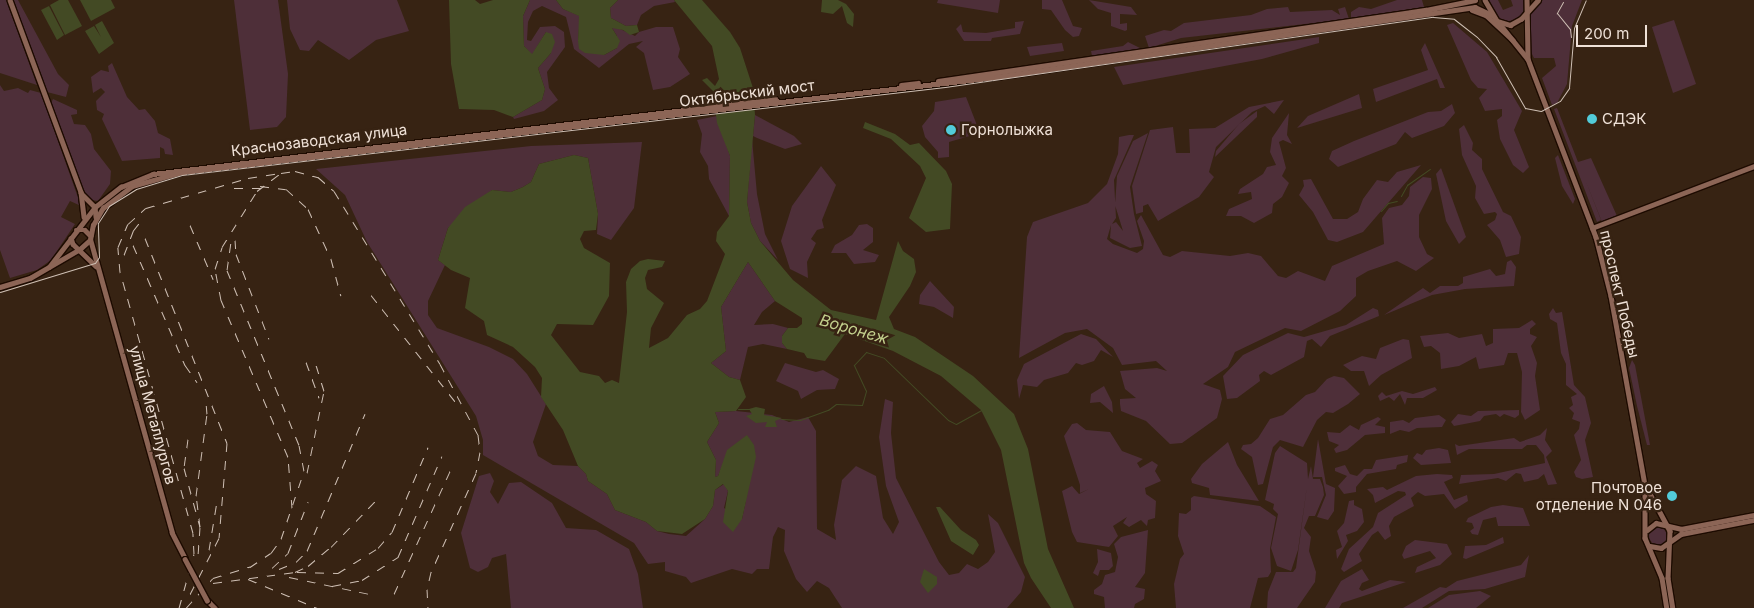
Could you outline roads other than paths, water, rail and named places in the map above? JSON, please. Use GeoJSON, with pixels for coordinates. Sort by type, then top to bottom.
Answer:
{"type":"FeatureCollection","features":[{"type":"Feature","properties":{"kind":"main road"},"geometry":{"type":"LineString","coordinates":[[10,0],[80,192],[84,218]]}},
{"type":"Feature","properties":{"kind":"main road"},"geometry":{"type":"LineString","coordinates":[[910,85],[1426,10],[1475,0]]}},
{"type":"Feature","properties":{"kind":"main road"},"geometry":{"type":"LineString","coordinates":[[1485,0],[1492,15],[1528,59]]}},
{"type":"Feature","properties":{"kind":"main road"},"geometry":{"type":"LineString","coordinates":[[1527,0],[1528,59]]}},
{"type":"Feature","properties":{"kind":"main road"},"geometry":{"type":"LineString","coordinates":[[1497,21],[1515,24],[1538,0]]}},
{"type":"Feature","properties":{"kind":"main road"},"geometry":{"type":"LineString","coordinates":[[910,85],[1478,7],[1492,15]]}},
{"type":"Feature","properties":{"kind":"main road"},"geometry":{"type":"LineString","coordinates":[[1456,10],[1483,13],[1513,40]]}},
{"type":"Feature","properties":{"kind":"main road","name":"проспект Победы"},"geometry":{"type":"LineString","coordinates":[[1528,59],[1592,228],[1611,296],[1646,485]]}},
{"type":"Feature","properties":{"kind":"main road","name":"Октябрьский мост"},"geometry":{"type":"LineString","coordinates":[[586,123],[910,85]]}},
{"type":"Feature","properties":{"kind":"main road","name":"Краснозаводская улица"},"geometry":{"type":"LineString","coordinates":[[49,266],[84,218],[95,207],[121,187],[153,174],[586,123]]}},
{"type":"Feature","properties":{"kind":"main road","name":"Краснозаводская улица"},"geometry":{"type":"LineString","coordinates":[[90,238],[96,219],[110,200],[145,181],[182,172],[252,162]]}},
{"type":"Feature","properties":{"kind":"main road"},"geometry":{"type":"LineString","coordinates":[[1592,228],[1754,166]]}},
{"type":"Feature","properties":{"kind":"main road"},"geometry":{"type":"LineString","coordinates":[[80,192],[95,207],[96,219]]}},
{"type":"Feature","properties":{"kind":"main road"},"geometry":{"type":"LineString","coordinates":[[76,230],[85,230],[90,238],[102,276]]}},
{"type":"Feature","properties":{"kind":"main road"},"geometry":{"type":"LineString","coordinates":[[71,238],[89,256],[102,276]]}},
{"type":"Feature","properties":{"kind":"main road"},"geometry":{"type":"LineString","coordinates":[[0,287],[30,278],[80,249],[90,238]]}},
{"type":"Feature","properties":{"kind":"main road"},"geometry":{"type":"LineString","coordinates":[[60,260],[79,254],[89,256]]}},
{"type":"Feature","properties":{"kind":"main road","name":"улица Металлургов"},"geometry":{"type":"LineString","coordinates":[[102,276],[172,532],[207,600],[214,608]]}},
{"type":"Feature","properties":{"kind":"main road"},"geometry":{"type":"LineString","coordinates":[[1646,485],[1668,528],[1670,539],[1668,578],[1673,608]]}},
{"type":"Feature","properties":{"kind":"main road"},"geometry":{"type":"LineString","coordinates":[[1646,485],[1646,531],[1648,545],[1662,578],[1667,608]]}},
{"type":"Feature","properties":{"kind":"main road"},"geometry":{"type":"LineString","coordinates":[[1646,531],[1656,523],[1668,528],[1681,529],[1754,515]]}},
{"type":"Feature","properties":{"kind":"main road"},"geometry":{"type":"LineString","coordinates":[[1648,545],[1661,548],[1670,539],[1681,534],[1754,520]]}},
{"type":"Feature","properties":{"kind":"water"},"geometry":{"type":"Polygon","coordinates":[[[59,0],[68,0],[82,26],[65,35],[50,5],[59,0]]]}},
{"type":"Feature","properties":{"kind":"water"},"geometry":{"type":"Polygon","coordinates":[[[80,0],[111,0],[115,8],[91,21],[80,0]]]}},
{"type":"Feature","properties":{"kind":"water"},"geometry":{"type":"Polygon","coordinates":[[[449,0],[475,0],[480,4],[493,0],[530,0],[523,16],[524,46],[532,54],[546,32],[552,34],[555,42],[551,53],[538,68],[545,89],[542,100],[513,117],[494,110],[459,109],[451,64],[449,0]]]}},
{"type":"Feature","properties":{"kind":"water"},"geometry":{"type":"Polygon","coordinates":[[[556,0],[618,0],[610,8],[611,18],[626,26],[637,25],[639,32],[630,35],[623,30],[612,28],[620,41],[617,48],[604,55],[585,53],[579,49],[579,16],[563,9],[556,0]]]}},
{"type":"Feature","properties":{"kind":"water","name":"Воронеж"},"geometry":{"type":"Polygon","coordinates":[[[674,0],[702,0],[730,32],[740,48],[753,88],[755,115],[747,202],[751,223],[760,241],[793,280],[831,310],[876,320],[898,241],[903,251],[914,259],[916,272],[910,286],[889,317],[894,329],[915,337],[973,376],[1014,414],[1028,449],[1048,549],[1074,608],[1051,608],[1031,578],[1024,563],[1001,450],[981,410],[941,376],[893,351],[845,334],[825,361],[807,358],[804,353],[787,349],[782,343],[782,336],[788,328],[797,328],[802,324],[802,318],[775,301],[748,262],[721,307],[726,351],[711,363],[729,377],[740,380],[746,397],[736,411],[715,412],[719,423],[707,442],[716,460],[715,477],[718,476],[727,450],[747,435],[754,445],[756,457],[742,519],[733,532],[723,522],[728,491],[723,484],[715,490],[713,506],[705,519],[682,534],[657,531],[646,522],[615,510],[607,494],[588,481],[586,474],[578,466],[563,430],[541,397],[542,378],[535,367],[513,347],[487,335],[484,321],[465,308],[470,278],[451,270],[438,260],[448,228],[465,207],[492,190],[511,192],[523,187],[531,182],[539,164],[574,155],[588,158],[598,214],[596,230],[584,231],[580,239],[584,248],[610,263],[609,296],[593,325],[557,324],[551,335],[580,372],[599,376],[605,383],[612,380],[619,383],[627,312],[626,282],[631,269],[640,261],[648,259],[665,261],[662,267],[648,270],[645,278],[647,289],[664,303],[651,328],[649,348],[668,338],[687,315],[700,309],[707,301],[725,254],[716,241],[717,232],[729,216],[730,156],[717,123],[713,91],[702,80],[707,78],[715,86],[719,79],[712,46],[674,0]]]}},
{"type":"Feature","properties":{"kind":"water"},"geometry":{"type":"Polygon","coordinates":[[[822,0],[838,0],[846,4],[854,14],[853,27],[847,23],[842,6],[833,14],[821,12],[822,0]]]}},
{"type":"Feature","properties":{"kind":"water"},"geometry":{"type":"Polygon","coordinates":[[[49,6],[64,35],[57,40],[41,10],[49,6]]]}},
{"type":"Feature","properties":{"kind":"water"},"geometry":{"type":"Polygon","coordinates":[[[102,21],[114,43],[99,54],[85,31],[94,26],[101,37],[95,25],[102,21]]]}},
{"type":"Feature","properties":{"kind":"water"},"geometry":{"type":"Polygon","coordinates":[[[865,122],[895,134],[910,145],[919,143],[946,171],[952,184],[950,229],[926,232],[909,218],[926,178],[920,166],[891,139],[863,128],[865,122]]]}},
{"type":"Feature","properties":{"kind":"water"},"geometry":{"type":"Polygon","coordinates":[[[756,407],[765,409],[764,415],[782,418],[775,421],[777,427],[765,427],[767,422],[756,423],[746,416],[752,414],[749,409],[756,407]]]}},
{"type":"Feature","properties":{"kind":"water"},"geometry":{"type":"Polygon","coordinates":[[[936,507],[940,507],[961,530],[976,540],[979,545],[973,555],[951,541],[936,507]]]}},
{"type":"Feature","properties":{"kind":"water"},"geometry":{"type":"Polygon","coordinates":[[[924,569],[937,577],[937,584],[928,593],[920,582],[924,569]]]}},
{"type":"Feature","properties":{"kind":"waterway"},"geometry":{"type":"LineString","coordinates":[[1401,196],[1407,185],[1430,169]]}},
{"type":"Feature","properties":{"kind":"waterway"},"geometry":{"type":"LineString","coordinates":[[1381,211],[1388,203],[1397,201]]}},
{"type":"Feature","properties":{"kind":"waterway"},"geometry":{"type":"LineString","coordinates":[[781,419],[800,420],[828,410],[836,404],[862,405],[866,391],[854,365],[866,352],[884,358],[948,420],[956,424],[981,410]]}},
{"type":"Feature","properties":{"kind":"waterway"},"geometry":{"type":"LineString","coordinates":[[738,409],[750,409]]}},
{"type":"Feature","properties":{"kind":"tram line"},"geometry":{"type":"LineString","coordinates":[[0,292],[95,263],[99,257],[98,223],[109,206],[136,189],[182,175],[945,87],[1433,17],[1454,19],[1477,37],[1496,57],[1525,108],[1541,111],[1560,101],[1569,88],[1574,28],[1586,0]]}},
{"type":"Feature","properties":{"kind":"tram line"},"geometry":{"type":"LineString","coordinates":[[1563,2],[1557,13],[1570,29],[1571,37]]}},
{"type":"Feature","properties":{"kind":"railway"},"geometry":{"type":"LineString","coordinates":[[292,508],[288,457],[221,300],[215,269],[222,247],[257,191],[281,173],[295,171],[318,177],[334,191],[440,364],[478,435],[480,452],[476,473],[431,572],[427,589],[428,608]]}},
{"type":"Feature","properties":{"kind":"railway"},"geometry":{"type":"LineString","coordinates":[[179,608],[194,554],[193,533],[120,272],[118,247],[128,224],[146,208],[248,178],[279,173]]}},
{"type":"Feature","properties":{"kind":"railway"},"geometry":{"type":"LineString","coordinates":[[260,186],[286,189],[308,209],[331,259],[341,296]]}},
{"type":"Feature","properties":{"kind":"railway"},"geometry":{"type":"LineString","coordinates":[[234,188],[264,188]]}},
{"type":"Feature","properties":{"kind":"railway"},"geometry":{"type":"LineString","coordinates":[[124,255],[133,231],[143,218]]}},
{"type":"Feature","properties":{"kind":"railway"},"geometry":{"type":"LineString","coordinates":[[190,225],[213,279]]}},
{"type":"Feature","properties":{"kind":"railway"},"geometry":{"type":"LineString","coordinates":[[186,608],[213,578],[250,567],[271,553],[281,539],[304,471],[299,445],[227,270],[232,235]]}},
{"type":"Feature","properties":{"kind":"railway"},"geometry":{"type":"LineString","coordinates":[[145,238],[227,443],[219,538],[189,596]]}},
{"type":"Feature","properties":{"kind":"railway"},"geometry":{"type":"LineString","coordinates":[[235,240],[236,254],[269,339]]}},
{"type":"Feature","properties":{"kind":"railway"},"geometry":{"type":"LineString","coordinates":[[133,245],[185,365],[197,382]]}},
{"type":"Feature","properties":{"kind":"railway"},"geometry":{"type":"LineString","coordinates":[[371,295],[458,405]]}},
{"type":"Feature","properties":{"kind":"railway"},"geometry":{"type":"LineString","coordinates":[[307,473],[324,391],[314,358]]}},
{"type":"Feature","properties":{"kind":"railway"},"geometry":{"type":"LineString","coordinates":[[306,362],[319,398]]}},
{"type":"Feature","properties":{"kind":"railway"},"geometry":{"type":"LineString","coordinates":[[200,527],[196,496],[207,414],[206,403]]}},
{"type":"Feature","properties":{"kind":"railway"},"geometry":{"type":"LineString","coordinates":[[279,569],[296,562],[307,551],[365,414]]}},
{"type":"Feature","properties":{"kind":"railway"},"geometry":{"type":"LineString","coordinates":[[188,439],[184,468],[200,527],[198,554]]}},
{"type":"Feature","properties":{"kind":"railway"},"geometry":{"type":"LineString","coordinates":[[297,572],[338,573],[378,548],[392,532],[428,447]]}},
{"type":"Feature","properties":{"kind":"railway"},"geometry":{"type":"LineString","coordinates":[[332,586],[362,580],[398,557],[442,456]]}},
{"type":"Feature","properties":{"kind":"railway"},"geometry":{"type":"LineString","coordinates":[[394,594],[451,469]]}},
{"type":"Feature","properties":{"kind":"railway"},"geometry":{"type":"LineString","coordinates":[[213,583],[295,572],[308,566],[331,547],[380,496]]}},
{"type":"Feature","properties":{"kind":"railway"},"geometry":{"type":"LineString","coordinates":[[209,550],[217,501]]}},
{"type":"Feature","properties":{"kind":"railway"},"geometry":{"type":"LineString","coordinates":[[272,568],[288,553],[308,502]]}},
{"type":"Feature","properties":{"kind":"railway"},"geometry":{"type":"LineString","coordinates":[[289,577],[370,594]]}},
{"type":"Feature","properties":{"kind":"railway"},"geometry":{"type":"LineString","coordinates":[[248,579],[317,608]]}},
{"type":"Feature","properties":{"kind":"place","name":"СДЭК"},"geometry":{"type":"Point","coordinates":[1592,119]}},
{"type":"Feature","properties":{"kind":"place","name":"Горнолыжка"},"geometry":{"type":"Point","coordinates":[951,130]}},
{"type":"Feature","properties":{"kind":"place","name":"Почтовое отделение N 046"},"geometry":{"type":"Point","coordinates":[1672,496]}}]}
